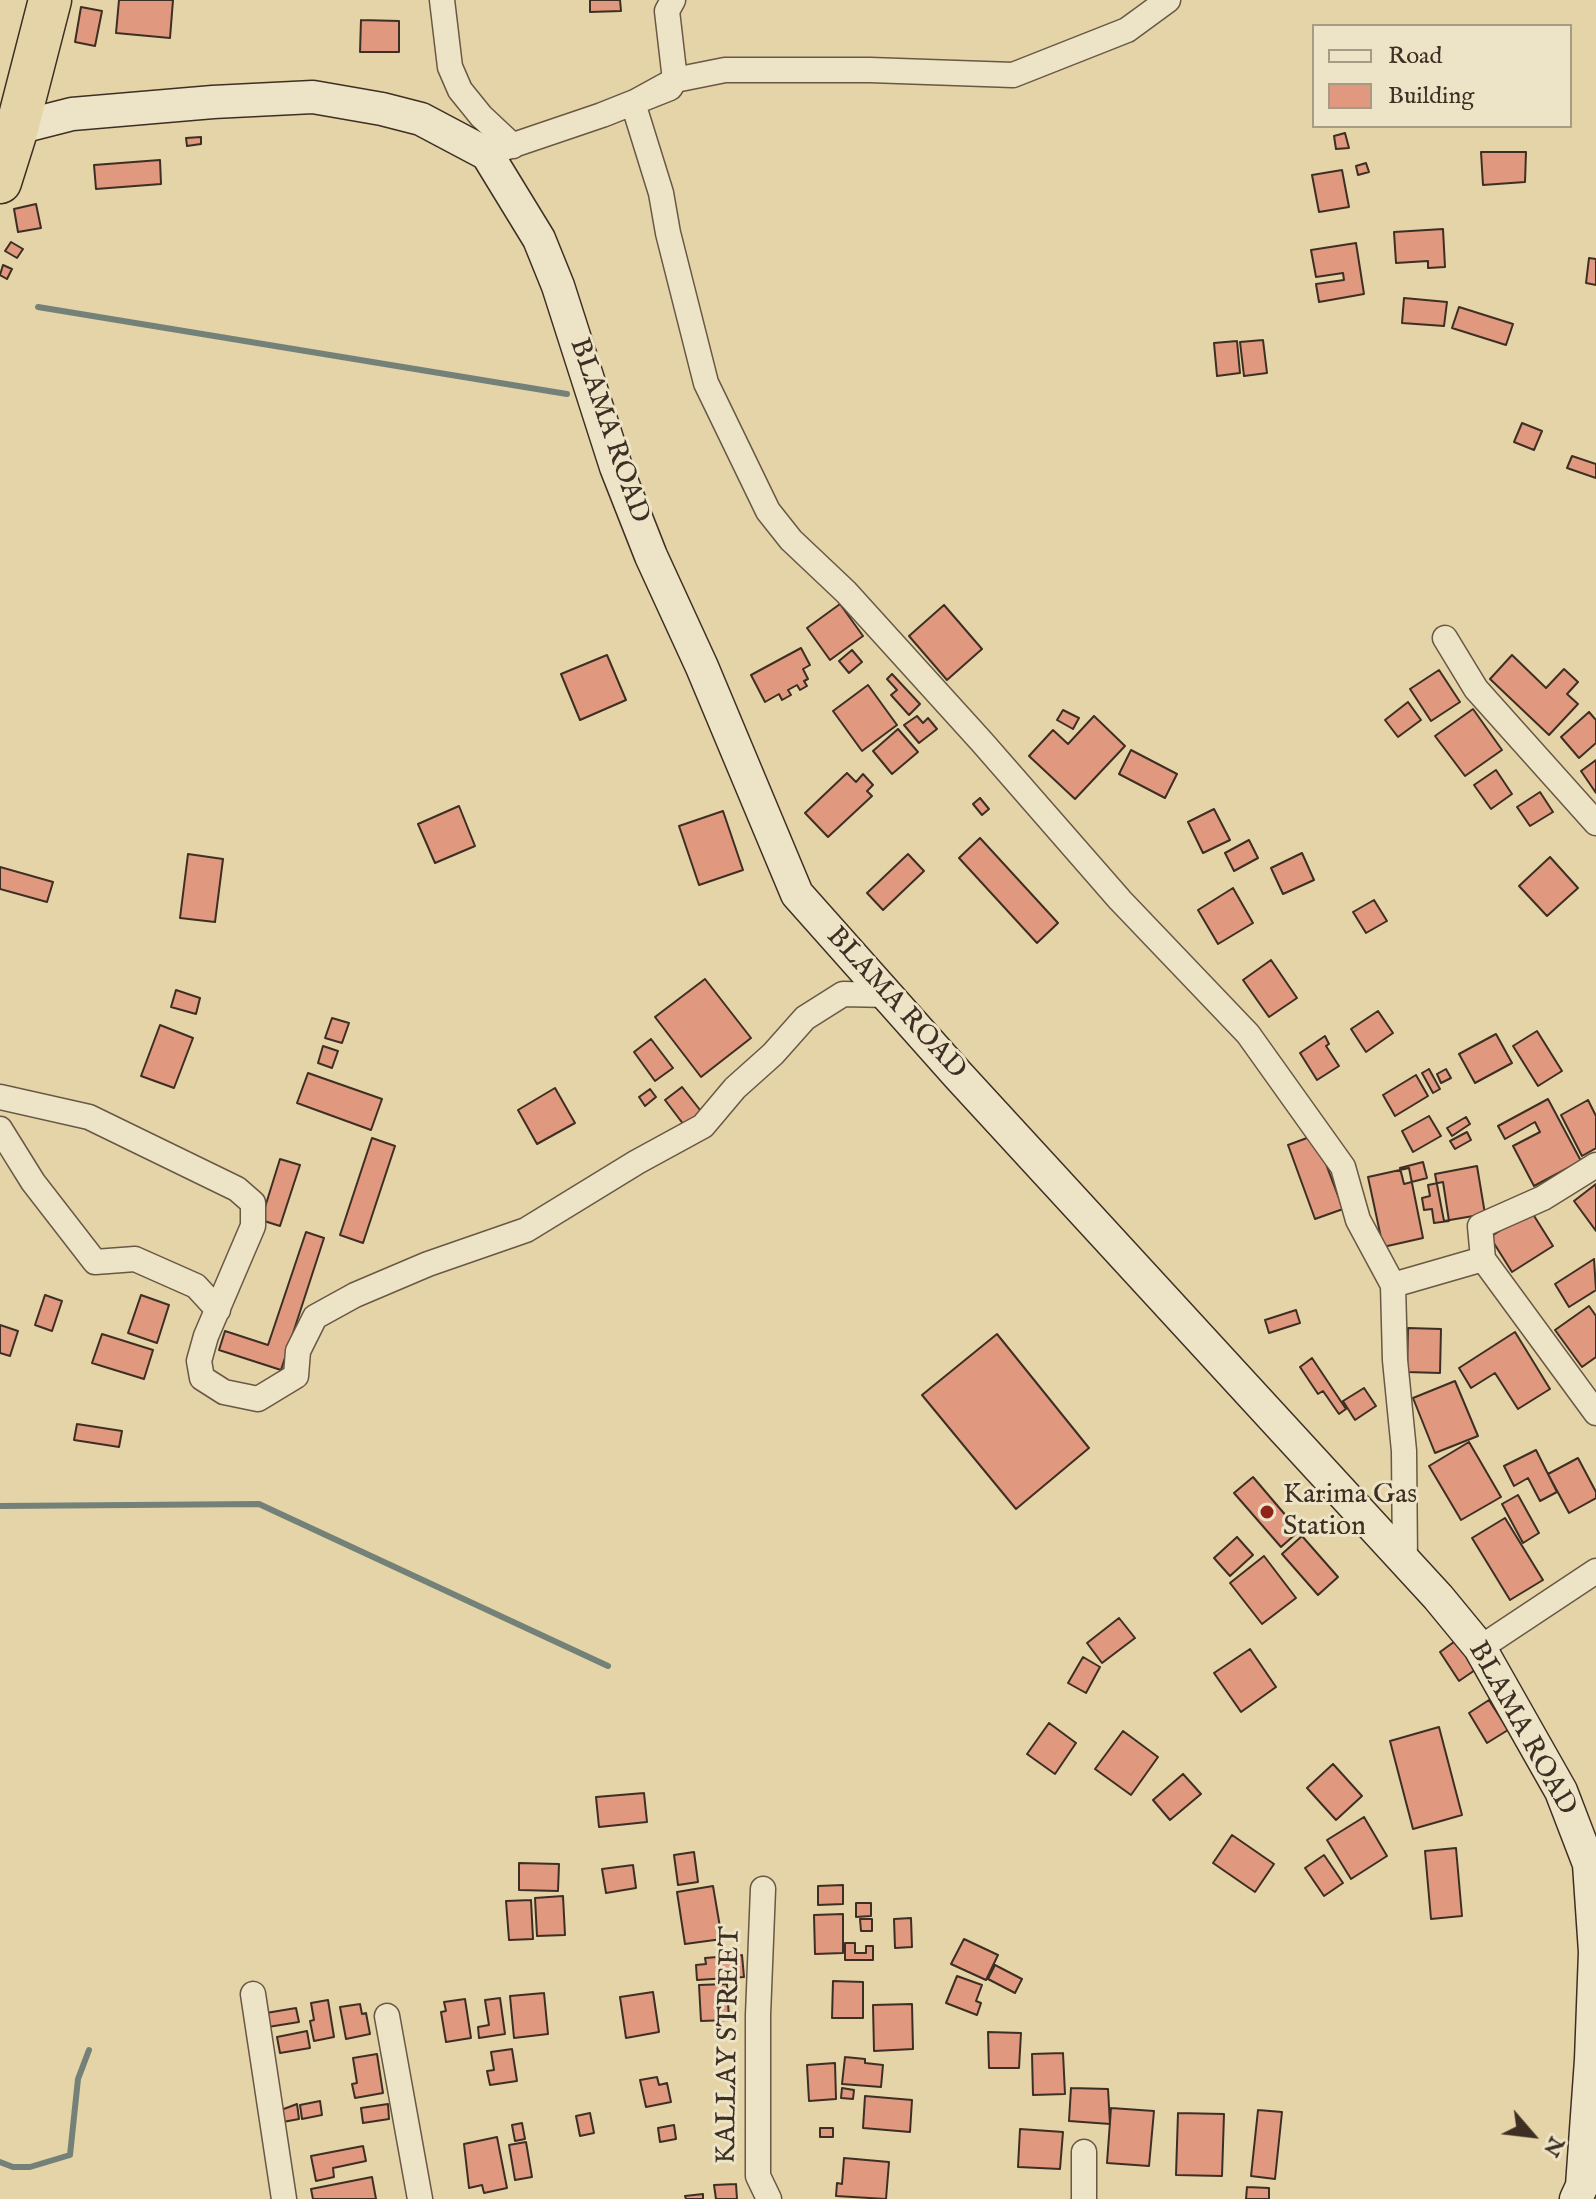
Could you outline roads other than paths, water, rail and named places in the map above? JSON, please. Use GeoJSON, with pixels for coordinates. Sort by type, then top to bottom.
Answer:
{"type":"FeatureCollection","features":[{"type":"Feature","properties":{"kind":"highway"},"geometry":{"type":"LineString","coordinates":[[0,182],[9,127],[50,0]]}},
{"type":"Feature","properties":{"kind":"street"},"geometry":{"type":"LineString","coordinates":[[442,0],[450,67],[460,90],[481,116],[500,150]]}},
{"type":"Feature","properties":{"kind":"street"},"geometry":{"type":"LineString","coordinates":[[9,127],[72,114],[313,97],[421,119],[500,150],[670,88],[675,80],[667,11],[673,0]]}},
{"type":"Feature","properties":{"kind":"street"},"geometry":{"type":"LineString","coordinates":[[675,80],[725,70],[870,70],[1013,75],[1127,30],[1168,0]]}},
{"type":"Feature","properties":{"kind":"street"},"geometry":{"type":"LineString","coordinates":[[633,103],[661,193],[668,233],[706,383],[768,511],[791,540],[846,592],[982,742],[1120,900],[1248,1034],[1343,1167],[1358,1220],[1393,1285],[1395,1360],[1404,1451],[1405,1563]]}},
{"type":"Feature","properties":{"kind":"street","name":"BLAMA ROAD"},"geometry":{"type":"LineString","coordinates":[[500,150],[549,263],[616,467],[651,556],[702,667],[797,894],[1438,1597],[1480,1648],[1561,1791],[1589,1864],[1595,1952],[1591,2060],[1579,2193]]}},
{"type":"Feature","properties":{"kind":"street"},"geometry":{"type":"LineString","coordinates":[[1445,638],[1476,689],[1596,823]]}},
{"type":"Feature","properties":{"kind":"street"},"geometry":{"type":"LineString","coordinates":[[0,1097],[89,1117],[237,1189],[253,1203],[253,1226],[206,1336],[199,1361],[202,1378],[224,1392],[258,1399],[296,1376],[298,1351],[315,1317],[355,1295],[428,1264],[526,1230],[703,1126],[735,1088],[773,1054],[805,1018],[843,994],[888,995]]}},
{"type":"Feature","properties":{"kind":"street"},"geometry":{"type":"LineString","coordinates":[[0,1129],[33,1182],[95,1262],[135,1259],[196,1286],[218,1310]]}},
{"type":"Feature","properties":{"kind":"street"},"geometry":{"type":"LineString","coordinates":[[1596,1165],[1543,1198],[1480,1226],[1483,1259],[1596,1413]]}},
{"type":"Feature","properties":{"kind":"street"},"geometry":{"type":"LineString","coordinates":[[1393,1285],[1483,1259]]}},
{"type":"Feature","properties":{"kind":"street"},"geometry":{"type":"LineString","coordinates":[[1480,1648],[1596,1571]]}},
{"type":"Feature","properties":{"kind":"street","name":"KALLAY STREET"},"geometry":{"type":"LineString","coordinates":[[763,1889],[758,2015],[758,2176],[769,2199]]}},
{"type":"Feature","properties":{"kind":"street"},"geometry":{"type":"LineString","coordinates":[[253,1994],[284,2199]]}},
{"type":"Feature","properties":{"kind":"street"},"geometry":{"type":"LineString","coordinates":[[387,2016],[420,2199]]}},
{"type":"Feature","properties":{"kind":"street"},"geometry":{"type":"LineString","coordinates":[[1084,2152],[1084,2199]]}},
{"type":"Feature","properties":{"kind":"street"},"geometry":{"type":"LineString","coordinates":[[758,2176],[781,2199]]}},
{"type":"Feature","properties":{"kind":"waterway"},"geometry":{"type":"LineString","coordinates":[[38,307],[567,394]]}},
{"type":"Feature","properties":{"kind":"waterway"},"geometry":{"type":"LineString","coordinates":[[0,1506],[259,1504],[608,1666]]}},
{"type":"Feature","properties":{"kind":"waterway"},"geometry":{"type":"LineString","coordinates":[[0,2162],[13,2167],[30,2167],[70,2155],[78,2079],[89,2050]]}},
{"type":"Feature","properties":{"kind":"place","name":"Karima Gas Station"},"geometry":{"type":"Point","coordinates":[1267,1512]}}]}
